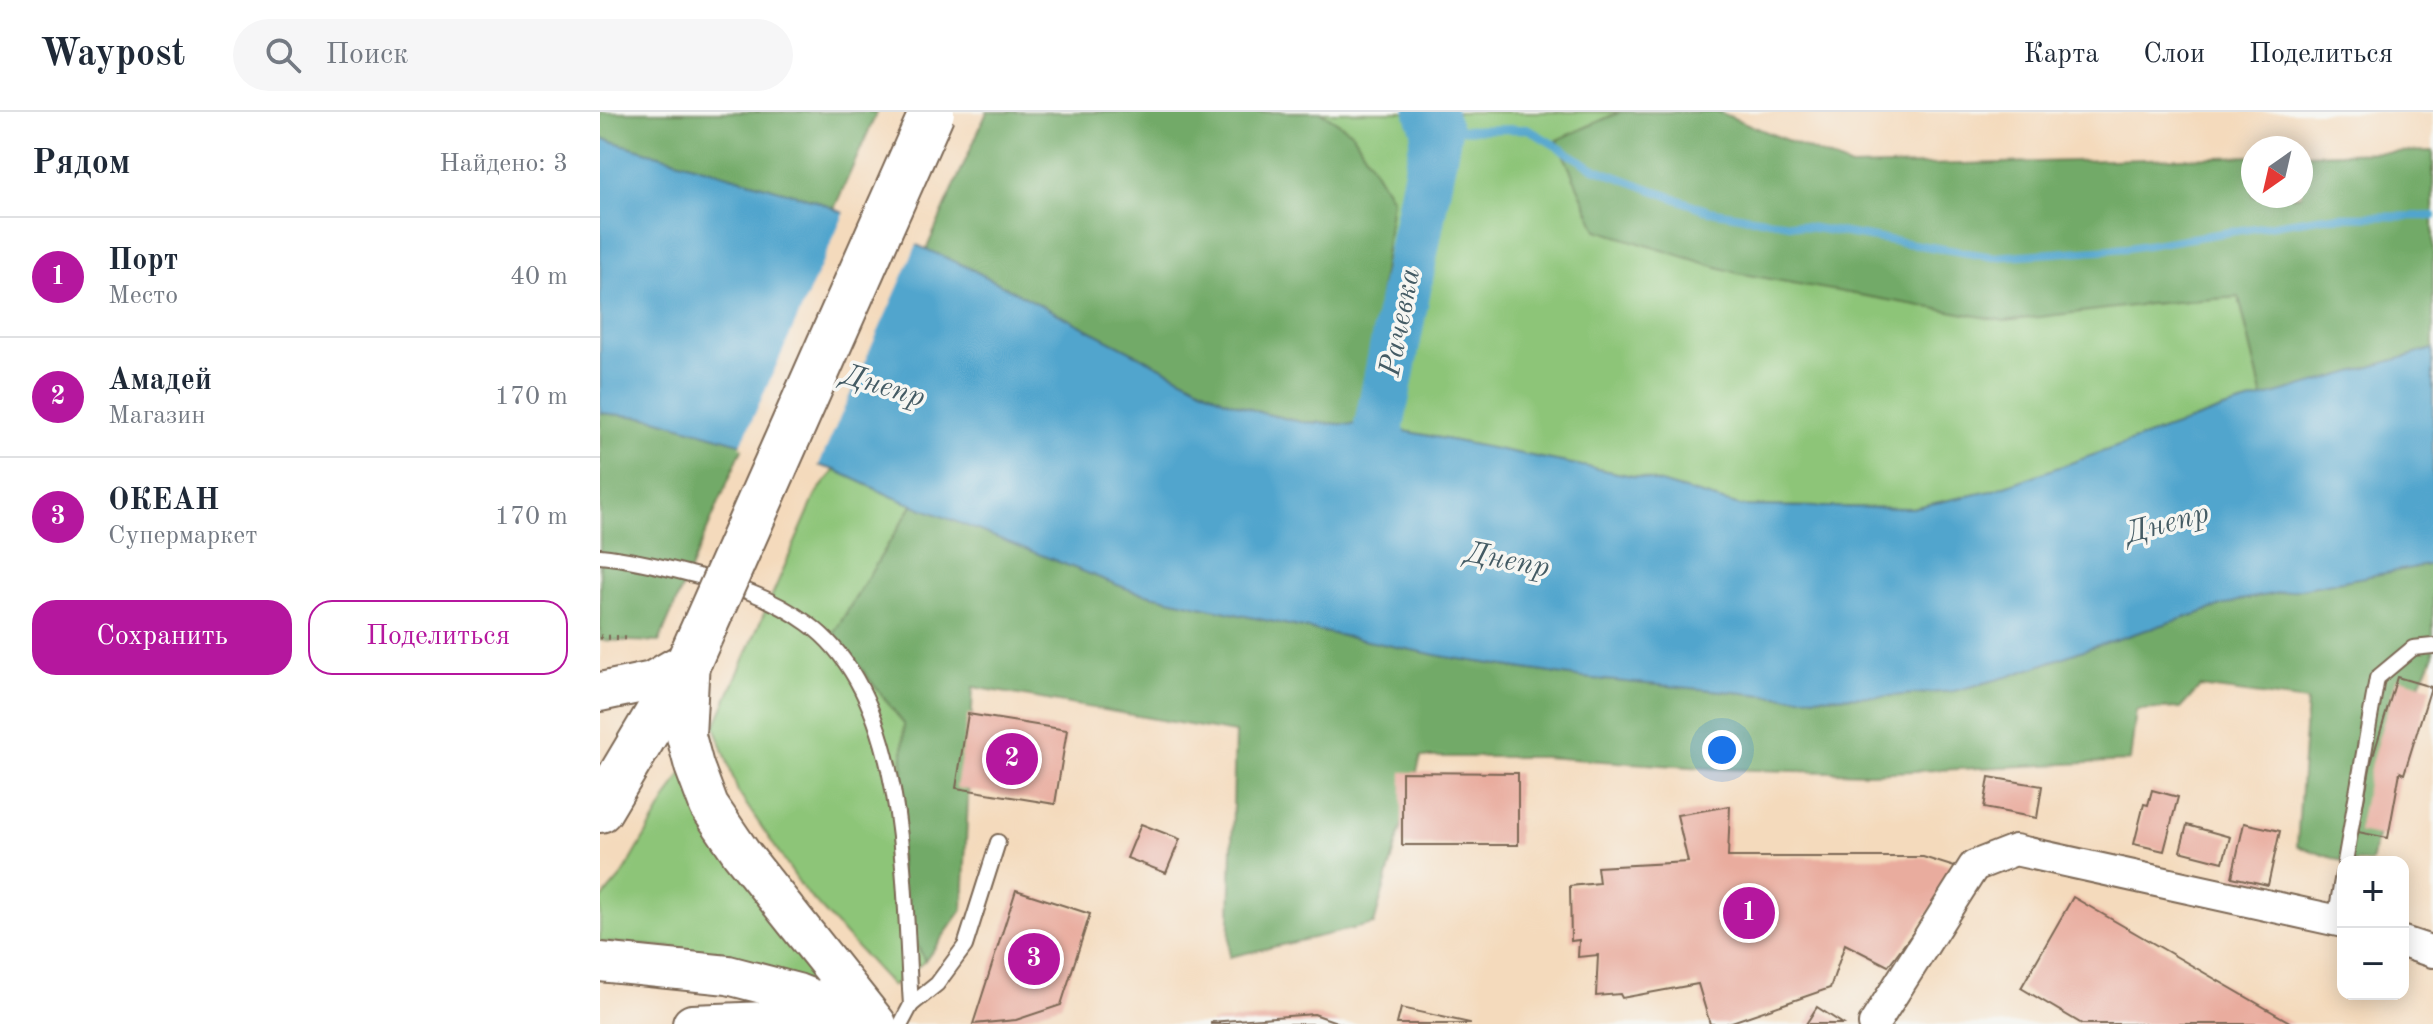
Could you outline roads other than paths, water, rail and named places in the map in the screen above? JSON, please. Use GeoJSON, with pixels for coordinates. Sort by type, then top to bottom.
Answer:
{"type":"FeatureCollection","features":[{"type":"Feature","properties":{"kind":"main road"},"geometry":{"type":"LineString","coordinates":[[600,810],[690,659],[932,112]]}},
{"type":"Feature","properties":{"kind":"street"},"geometry":{"type":"LineString","coordinates":[[600,692],[652,681],[690,659]]}},
{"type":"Feature","properties":{"kind":"street"},"geometry":{"type":"LineString","coordinates":[[690,659],[686,736],[709,806],[741,853],[876,1024]]}},
{"type":"Feature","properties":{"kind":"street"},"geometry":{"type":"LineString","coordinates":[[1874,1024],[1974,866],[2015,850],[2337,921]]}},
{"type":"Feature","properties":{"kind":"street"},"geometry":{"type":"LineString","coordinates":[[2409,944],[2433,952]]}},
{"type":"Feature","properties":{"kind":"street"},"geometry":{"type":"LineString","coordinates":[[600,962],[728,975],[797,993],[876,1024]]}},
{"type":"Feature","properties":{"kind":"street"},"geometry":{"type":"LineString","coordinates":[[692,1024],[791,1020],[859,1024]]}},
{"type":"Feature","properties":{"kind":"lane"},"geometry":{"type":"LineString","coordinates":[[600,556],[631,559],[699,576],[767,598],[809,624],[840,654],[864,694],[883,740],[899,823],[911,1005]]}},
{"type":"Feature","properties":{"kind":"lane"},"geometry":{"type":"LineString","coordinates":[[2346,856],[2377,678],[2413,648],[2433,646]]}},
{"type":"Feature","properties":{"kind":"lane"},"geometry":{"type":"LineString","coordinates":[[901,1024],[911,1005],[937,984],[965,946],[998,842]]}},
{"type":"Feature","properties":{"kind":"water","name":"Днепр"},"geometry":{"type":"Polygon","coordinates":[[[600,138],[814,200],[967,267],[1225,400],[1262,413],[1301,422],[1379,426],[1643,478],[1740,506],[1912,508],[1991,491],[2224,409],[2433,349],[2433,564],[2241,600],[2010,676],[1954,691],[1890,696],[1787,697],[1583,678],[1446,657],[1133,591],[893,497],[835,470],[652,418],[600,413],[600,138]]]}},
{"type":"Feature","properties":{"kind":"waterway","name":"Рачевка"},"geometry":{"type":"LineString","coordinates":[[1385,495],[1379,426],[1437,130],[1430,112]]}},
{"type":"Feature","properties":{"kind":"waterway"},"geometry":{"type":"LineString","coordinates":[[1437,130],[1528,129],[1591,167],[1709,211],[1993,257],[2128,248],[2324,217],[2433,216]]}},
{"type":"Feature","properties":{"kind":"place","name":"Амадей"},"geometry":{"type":"Point","coordinates":[1012,759]}},
{"type":"Feature","properties":{"kind":"place","name":"Порт"},"geometry":{"type":"Point","coordinates":[1749,913]}},
{"type":"Feature","properties":{"kind":"place","name":"ОКЕАН"},"geometry":{"type":"Point","coordinates":[1034,959]}}]}
